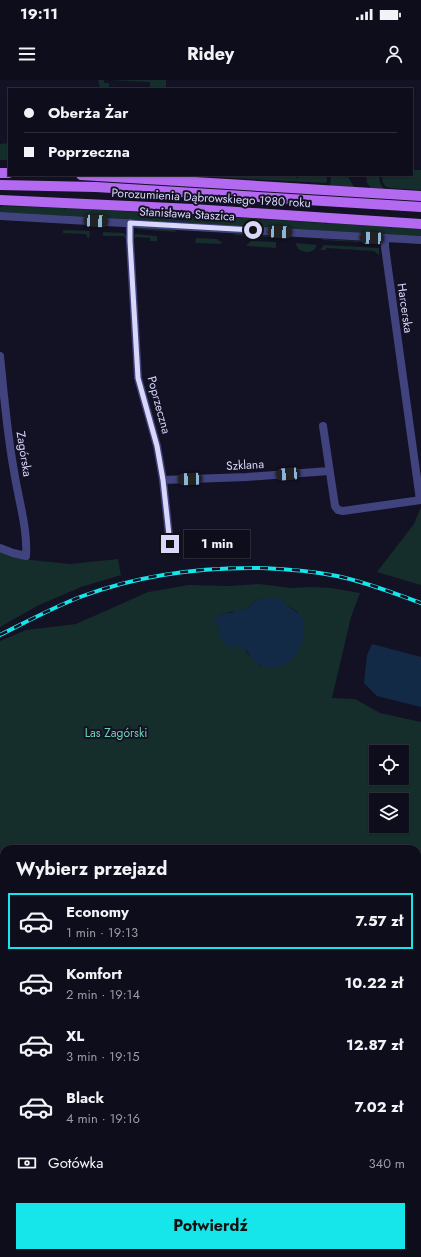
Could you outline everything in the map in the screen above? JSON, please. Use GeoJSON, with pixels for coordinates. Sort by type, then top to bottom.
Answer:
{"type":"FeatureCollection","features":[{"type":"Feature","properties":{"kind":"main road"},"geometry":{"type":"LineString","coordinates":[[97,176],[421,196]]}},
{"type":"Feature","properties":{"kind":"main road","name":"Porozumienia Dąbrowskiego 1980 roku"},"geometry":{"type":"LineString","coordinates":[[0,185],[96,187],[421,207]]}},
{"type":"Feature","properties":{"kind":"main road","name":"Porozumienia Dąbrowskiego 1980 roku"},"geometry":{"type":"LineString","coordinates":[[0,200],[193,209],[421,224]]}},
{"type":"Feature","properties":{"kind":"street","name":"Stanisława Staszica"},"geometry":{"type":"LineString","coordinates":[[0,216],[421,240]]}},
{"type":"Feature","properties":{"kind":"street","name":"Poprzeczna"},"geometry":{"type":"LineString","coordinates":[[130,223],[130,249],[138,378],[155,437],[163,480],[170,544]]}},
{"type":"Feature","properties":{"kind":"street","name":"Harcerska"},"geometry":{"type":"LineString","coordinates":[[385,238],[420,500]]}},
{"type":"Feature","properties":{"kind":"street","name":"Zagórska"},"geometry":{"type":"LineString","coordinates":[[0,356],[5,413],[10,451],[22,513],[26,556],[0,548]]}},
{"type":"Feature","properties":{"kind":"street"},"geometry":{"type":"LineString","coordinates":[[323,426],[335,506],[338,510],[343,511],[420,500]]}},
{"type":"Feature","properties":{"kind":"street","name":"Szklana"},"geometry":{"type":"LineString","coordinates":[[163,480],[247,477],[329,471]]}},
{"type":"Feature","properties":{"kind":"green space"},"geometry":{"type":"Polygon","coordinates":[[[98,80],[104,80],[104,83],[109,83],[109,88],[100,88],[98,80]]]}},
{"type":"Feature","properties":{"kind":"green space"},"geometry":{"type":"Polygon","coordinates":[[[111,80],[166,80],[166,88],[150,88],[150,82],[111,80]]]}},
{"type":"Feature","properties":{"kind":"green space"},"geometry":{"type":"Polygon","coordinates":[[[8,143],[8,160],[0,160],[0,144],[8,143]]]}},
{"type":"Feature","properties":{"kind":"green space"},"geometry":{"type":"Polygon","coordinates":[[[413,170],[421,170],[421,190],[389,188],[385,186],[382,176],[413,176],[413,170]]]}},
{"type":"Feature","properties":{"kind":"green space"},"geometry":{"type":"Polygon","coordinates":[[[192,176],[296,176],[296,178],[298,178],[298,176],[327,176],[327,182],[192,176]]]}},
{"type":"Feature","properties":{"kind":"green space"},"geometry":{"type":"Polygon","coordinates":[[[331,176],[348,176],[354,187],[330,186],[331,176]]]}},
{"type":"Feature","properties":{"kind":"green space"},"geometry":{"type":"Polygon","coordinates":[[[366,176],[379,176],[380,183],[384,189],[371,188],[367,183],[366,176]]]}},
{"type":"Feature","properties":{"kind":"green space"},"geometry":{"type":"Polygon","coordinates":[[[0,207],[197,215],[421,229],[421,236],[0,212],[0,207]]]}},
{"type":"Feature","properties":{"kind":"green space"},"geometry":{"type":"Polygon","coordinates":[[[135,229],[175,230],[176,232],[135,229]]]}},
{"type":"Feature","properties":{"kind":"green space"},"geometry":{"type":"Polygon","coordinates":[[[63,230],[90,231],[89,239],[86,234],[63,233],[63,230]]]}},
{"type":"Feature","properties":{"kind":"green space"},"geometry":{"type":"Polygon","coordinates":[[[103,232],[124,233],[127,235],[126,241],[124,236],[103,236],[103,232]]]}},
{"type":"Feature","properties":{"kind":"green space"},"geometry":{"type":"Polygon","coordinates":[[[135,234],[157,236],[157,241],[150,241],[150,238],[136,237],[133,239],[135,234]]]}},
{"type":"Feature","properties":{"kind":"green space"},"geometry":{"type":"Polygon","coordinates":[[[233,235],[289,237],[290,238],[233,235]]]}},
{"type":"Feature","properties":{"kind":"green space"},"geometry":{"type":"Polygon","coordinates":[[[196,238],[217,239],[221,241],[222,244],[195,243],[196,238]]]}},
{"type":"Feature","properties":{"kind":"green space"},"geometry":{"type":"Polygon","coordinates":[[[322,240],[375,242],[378,243],[322,240]]]}},
{"type":"Feature","properties":{"kind":"green space"},"geometry":{"type":"Polygon","coordinates":[[[251,241],[276,242],[276,248],[246,246],[251,241]]]}},
{"type":"Feature","properties":{"kind":"green space"},"geometry":{"type":"Polygon","coordinates":[[[296,244],[317,245],[314,250],[306,252],[298,249],[296,244]]]}},
{"type":"Feature","properties":{"kind":"green space"},"geometry":{"type":"Polygon","coordinates":[[[324,245],[379,248],[379,255],[374,251],[326,248],[326,250],[320,250],[324,245]]]}},
{"type":"Feature","properties":{"kind":"green space"},"geometry":{"type":"Polygon","coordinates":[[[421,507],[421,585],[377,572],[414,524],[421,507]]]}},
{"type":"Feature","properties":{"kind":"green space"},"geometry":{"type":"Polygon","coordinates":[[[0,551],[31,560],[70,564],[118,559],[121,575],[81,587],[39,605],[0,627],[0,551]]]}},
{"type":"Feature","properties":{"kind":"green space","name":"Las Zagórski"},"geometry":{"type":"Polygon","coordinates":[[[259,584],[291,588],[331,588],[360,593],[351,617],[332,698],[355,699],[380,713],[421,722],[421,845],[0,845],[0,641],[26,630],[76,624],[148,592],[189,585],[228,586],[259,584]],[[266,598],[256,601],[245,610],[222,613],[222,615],[214,619],[220,631],[220,638],[245,648],[247,653],[260,666],[298,612],[284,604],[284,602],[279,598],[266,598]]]}},
{"type":"Feature","properties":{"kind":"water"},"geometry":{"type":"Polygon","coordinates":[[[266,598],[281,599],[286,605],[300,615],[303,622],[304,634],[299,649],[290,660],[277,667],[259,665],[244,648],[227,646],[219,638],[220,631],[214,620],[222,615],[223,612],[229,613],[235,610],[245,610],[256,601],[266,598]]]}},
{"type":"Feature","properties":{"kind":"water"},"geometry":{"type":"Polygon","coordinates":[[[372,644],[421,657],[421,707],[377,696],[364,683],[367,655],[372,644]]]}},
{"type":"Feature","properties":{"kind":"railway"},"geometry":{"type":"LineString","coordinates":[[0,635],[39,615],[102,589],[147,578],[216,569],[271,568],[328,574],[348,578],[421,603]]}},
{"type":"Feature","properties":{"kind":"route"},"geometry":{"type":"LineString","coordinates":[[170,544],[163,480],[157,446],[138,378],[130,223],[253,230]]}}]}
